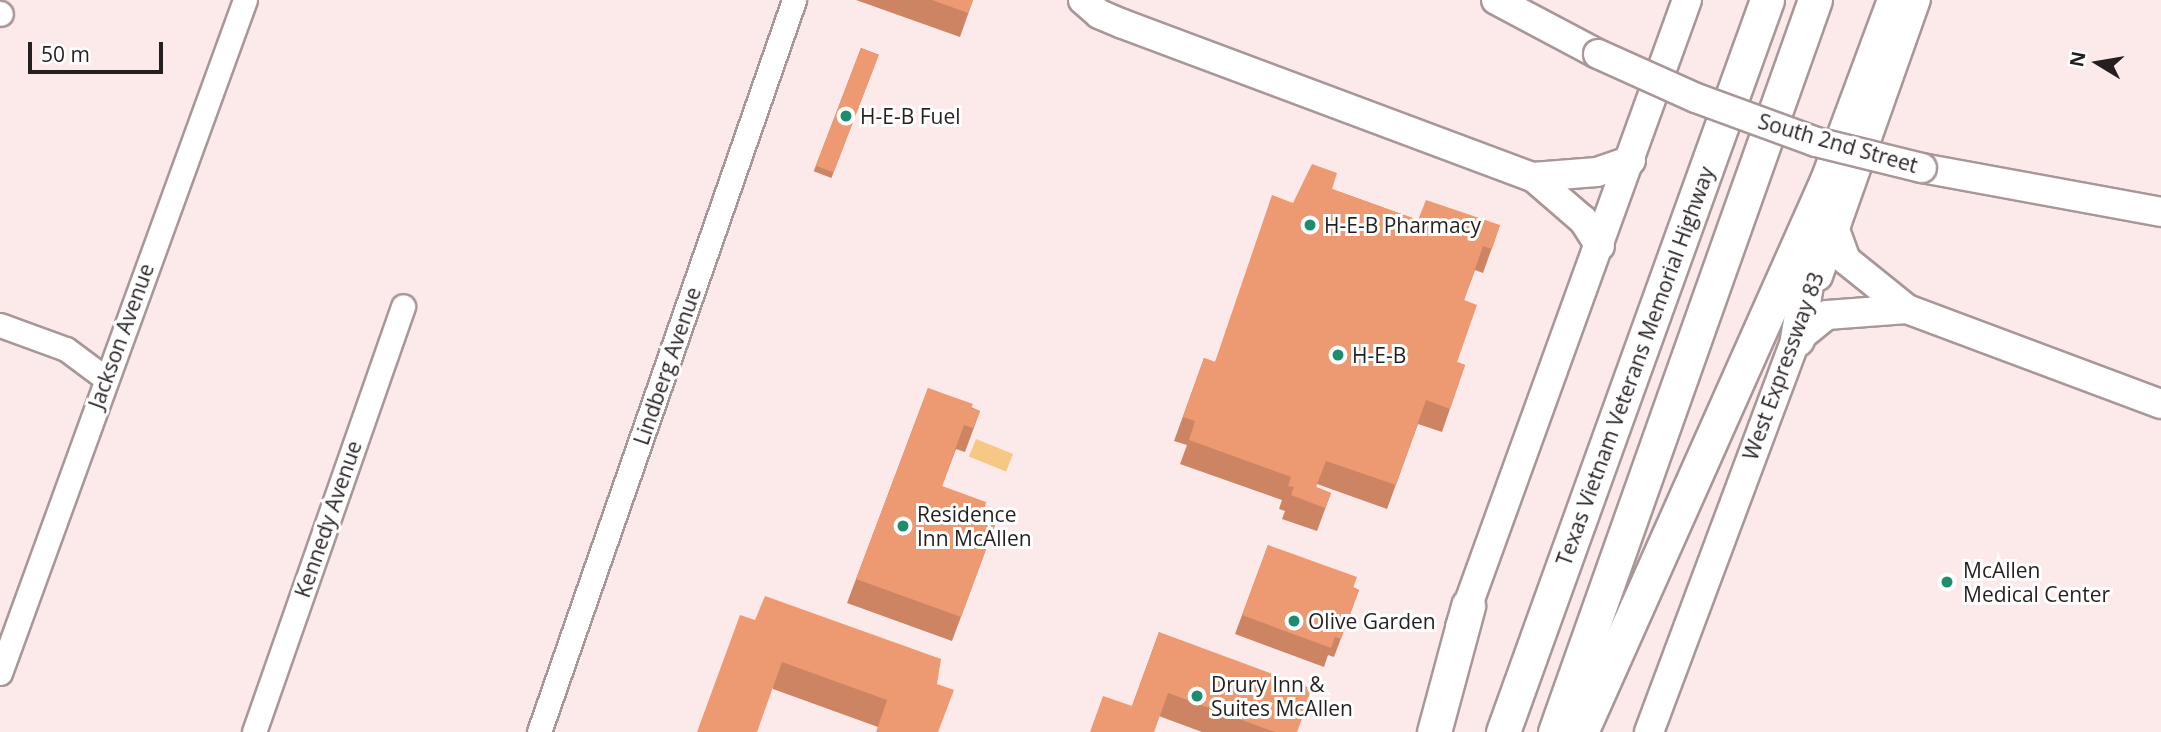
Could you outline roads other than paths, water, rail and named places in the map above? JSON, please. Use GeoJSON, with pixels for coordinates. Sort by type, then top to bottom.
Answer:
{"type":"FeatureCollection","features":[{"type":"Feature","properties":{"kind":"highway","name":"Texas Vietnam Veterans Memorial Highway"},"geometry":{"type":"LineString","coordinates":[[1503,732],[1767,0]]}},
{"type":"Feature","properties":{"kind":"highway"},"geometry":{"type":"LineString","coordinates":[[1555,732],[1815,0]]}},
{"type":"Feature","properties":{"kind":"highway"},"geometry":{"type":"LineString","coordinates":[[1797,339],[1821,224],[1894,0]]}},
{"type":"Feature","properties":{"kind":"highway"},"geometry":{"type":"LineString","coordinates":[[1581,732],[1821,224]]}},
{"type":"Feature","properties":{"kind":"highway"},"geometry":{"type":"LineString","coordinates":[[1434,732],[1468,606]]}},
{"type":"Feature","properties":{"kind":"main road"},"geometry":{"type":"LineString","coordinates":[[1083,0],[1533,177],[1583,220],[1600,246]]}},
{"type":"Feature","properties":{"kind":"main road","name":"South 2nd Street"},"geometry":{"type":"LineString","coordinates":[[1496,0],[1598,54],[1696,98],[1816,142],[1922,168],[2161,212]]}},
{"type":"Feature","properties":{"kind":"main road"},"geometry":{"type":"LineString","coordinates":[[1422,732],[1687,0]]}},
{"type":"Feature","properties":{"kind":"main road"},"geometry":{"type":"LineString","coordinates":[[1916,0],[1821,224],[1846,260],[1907,309],[2161,404]]}},
{"type":"Feature","properties":{"kind":"main road"},"geometry":{"type":"LineString","coordinates":[[1533,177],[1597,172],[1630,160]]}},
{"type":"Feature","properties":{"kind":"main road"},"geometry":{"type":"LineString","coordinates":[[1797,339],[1827,315],[1907,309]]}},
{"type":"Feature","properties":{"kind":"main road","name":"West Expressway 83"},"geometry":{"type":"LineString","coordinates":[[1649,732],[1730,508],[1797,339]]}},
{"type":"Feature","properties":{"kind":"street","name":"Jackson Avenue"},"geometry":{"type":"LineString","coordinates":[[0,673],[105,378],[245,0]]}},
{"type":"Feature","properties":{"kind":"street","name":"Lindberg Avenue"},"geometry":{"type":"LineString","coordinates":[[539,732],[794,0]]}},
{"type":"Feature","properties":{"kind":"street","name":"Kennedy Avenue"},"geometry":{"type":"LineString","coordinates":[[254,732],[402,306]]}},
{"type":"Feature","properties":{"kind":"street"},"geometry":{"type":"LineString","coordinates":[[0,325],[66,349],[105,378]]}},
{"type":"Feature","properties":{"kind":"place","name":"H-E-B Fuel"},"geometry":{"type":"Point","coordinates":[846,116]}},
{"type":"Feature","properties":{"kind":"place","name":"H-E-B Pharmacy"},"geometry":{"type":"Point","coordinates":[1310,225]}},
{"type":"Feature","properties":{"kind":"place","name":"H-E-B"},"geometry":{"type":"Point","coordinates":[1338,355]}},
{"type":"Feature","properties":{"kind":"place","name":"Residence Inn McAllen"},"geometry":{"type":"Point","coordinates":[903,526]}},
{"type":"Feature","properties":{"kind":"place","name":"McAllen Medical Center"},"geometry":{"type":"Point","coordinates":[1947,582]}},
{"type":"Feature","properties":{"kind":"place","name":"Olive Garden"},"geometry":{"type":"Point","coordinates":[1294,621]}},
{"type":"Feature","properties":{"kind":"place","name":"Drury Inn & Suites McAllen"},"geometry":{"type":"Point","coordinates":[1197,696]}}]}
